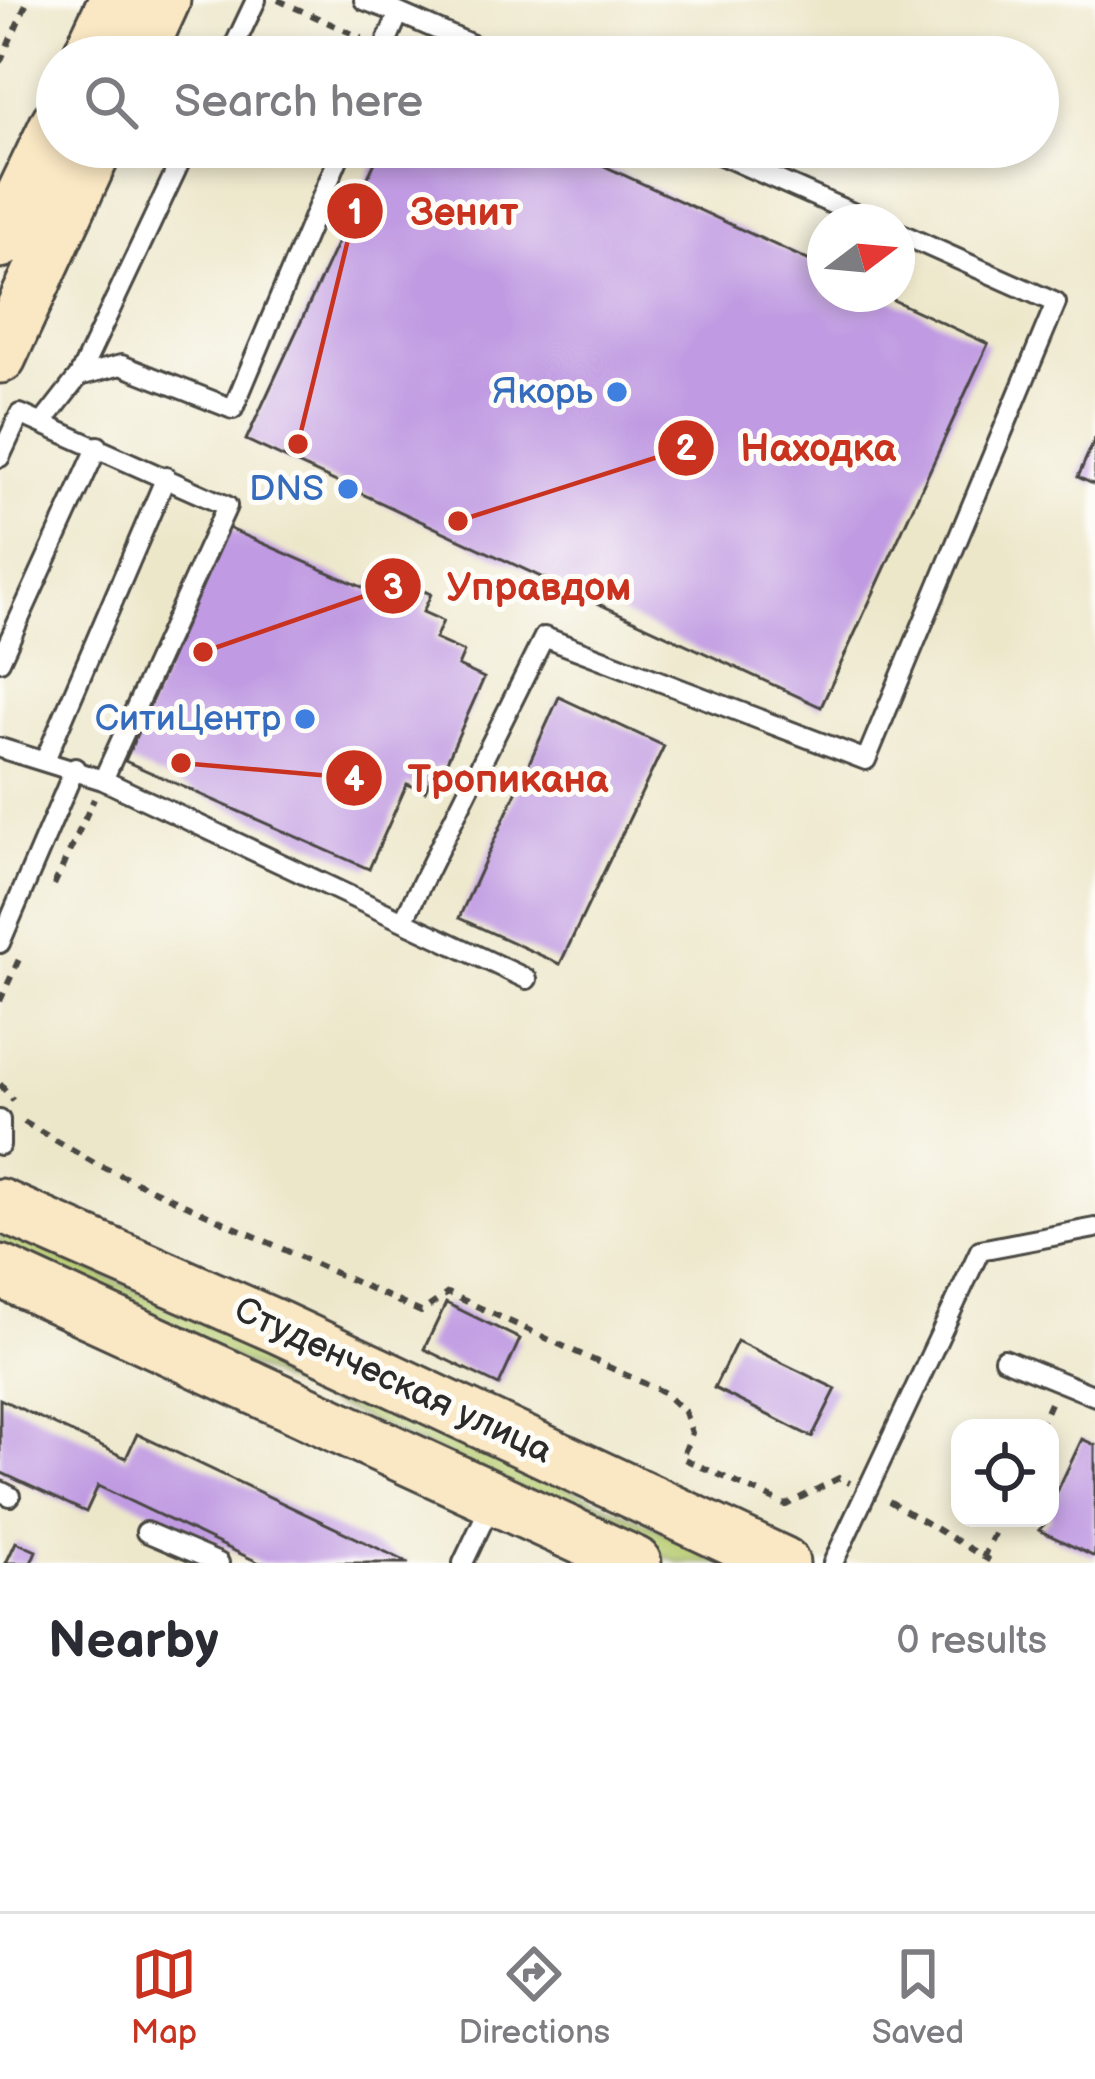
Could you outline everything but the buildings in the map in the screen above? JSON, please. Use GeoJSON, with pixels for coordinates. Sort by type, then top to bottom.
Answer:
{"type":"FeatureCollection","features":[{"type":"Feature","properties":{"kind":"main road"},"geometry":{"type":"LineString","coordinates":[[98,36],[115,0]]}},
{"type":"Feature","properties":{"kind":"main road"},"geometry":{"type":"LineString","coordinates":[[148,36],[164,0]]}},
{"type":"Feature","properties":{"kind":"main road"},"geometry":{"type":"LineString","coordinates":[[0,242],[36,167]]}},
{"type":"Feature","properties":{"kind":"main road"},"geometry":{"type":"LineString","coordinates":[[0,357],[87,168]]}},
{"type":"Feature","properties":{"kind":"main road","name":"Студенческая улица"},"geometry":{"type":"LineString","coordinates":[[0,1205],[278,1327],[783,1563]]}},
{"type":"Feature","properties":{"kind":"main road","name":"Студенческая улица"},"geometry":{"type":"LineString","coordinates":[[0,1270],[635,1563]]}},
{"type":"Feature","properties":{"kind":"lane"},"geometry":{"type":"LineString","coordinates":[[239,36],[256,0]]}},
{"type":"Feature","properties":{"kind":"lane"},"geometry":{"type":"LineString","coordinates":[[364,0],[452,36]]}},
{"type":"Feature","properties":{"kind":"lane"},"geometry":{"type":"LineString","coordinates":[[389,36],[399,13]]}},
{"type":"Feature","properties":{"kind":"lane"},"geometry":{"type":"LineString","coordinates":[[44,422],[80,376],[177,168]]}},
{"type":"Feature","properties":{"kind":"lane"},"geometry":{"type":"LineString","coordinates":[[80,376],[121,365],[233,409],[334,168]]}},
{"type":"Feature","properties":{"kind":"lane"},"geometry":{"type":"LineString","coordinates":[[751,168],[832,204]]}},
{"type":"Feature","properties":{"kind":"lane"},"geometry":{"type":"LineString","coordinates":[[403,921],[544,637],[866,760],[1056,303],[915,240]]}},
{"type":"Feature","properties":{"kind":"lane"},"geometry":{"type":"LineString","coordinates":[[0,457],[20,414],[227,506],[103,780]]}},
{"type":"Feature","properties":{"kind":"lane"},"geometry":{"type":"LineString","coordinates":[[0,662],[98,446]]}},
{"type":"Feature","properties":{"kind":"lane"},"geometry":{"type":"LineString","coordinates":[[45,760],[166,477]]}},
{"type":"Feature","properties":{"kind":"lane"},"geometry":{"type":"LineString","coordinates":[[0,748],[103,780],[527,979]]}},
{"type":"Feature","properties":{"kind":"lane"},"geometry":{"type":"LineString","coordinates":[[0,943],[75,768]]}},
{"type":"Feature","properties":{"kind":"lane"},"geometry":{"type":"LineString","coordinates":[[0,1120],[0,1145]]}},
{"type":"Feature","properties":{"kind":"lane"},"geometry":{"type":"LineString","coordinates":[[833,1563],[980,1250],[1095,1228]]}},
{"type":"Feature","properties":{"kind":"lane"},"geometry":{"type":"LineString","coordinates":[[1004,1359],[1095,1396]]}},
{"type":"Feature","properties":{"kind":"lane"},"geometry":{"type":"LineString","coordinates":[[463,1563],[494,1498]]}},
{"type":"Feature","properties":{"kind":"lane"},"geometry":{"type":"LineString","coordinates":[[146,1532],[219,1563]]}},
{"type":"Feature","properties":{"kind":"path"},"geometry":{"type":"LineString","coordinates":[[0,62],[28,0]]}},
{"type":"Feature","properties":{"kind":"path"},"geometry":{"type":"LineString","coordinates":[[278,0],[350,36]]}},
{"type":"Feature","properties":{"kind":"path"},"geometry":{"type":"LineString","coordinates":[[0,1084],[28,1128],[94,1163],[421,1312],[448,1294],[663,1392],[685,1412],[692,1433],[682,1458],[782,1504],[800,1501],[839,1478],[994,1563]]}},
{"type":"Feature","properties":{"kind":"path"},"geometry":{"type":"LineString","coordinates":[[983,1558],[996,1527]]}},
{"type":"Feature","properties":{"kind":"green space"},"geometry":{"type":"Polygon","coordinates":[[[0,1228],[733,1563],[680,1563],[0,1252],[0,1228]]]}},
{"type":"Feature","properties":{"kind":"place","name":"Якорь"},"geometry":{"type":"Point","coordinates":[617,392]}},
{"type":"Feature","properties":{"kind":"place","name":"Зенит"},"geometry":{"type":"Point","coordinates":[298,444]}},
{"type":"Feature","properties":{"kind":"place","name":"DNS"},"geometry":{"type":"Point","coordinates":[348,489]}},
{"type":"Feature","properties":{"kind":"place","name":"Находка"},"geometry":{"type":"Point","coordinates":[458,521]}},
{"type":"Feature","properties":{"kind":"place","name":"Управдом"},"geometry":{"type":"Point","coordinates":[203,652]}},
{"type":"Feature","properties":{"kind":"place","name":"СитиЦентр"},"geometry":{"type":"Point","coordinates":[305,719]}},
{"type":"Feature","properties":{"kind":"place","name":"Тропикана"},"geometry":{"type":"Point","coordinates":[181,763]}}]}
